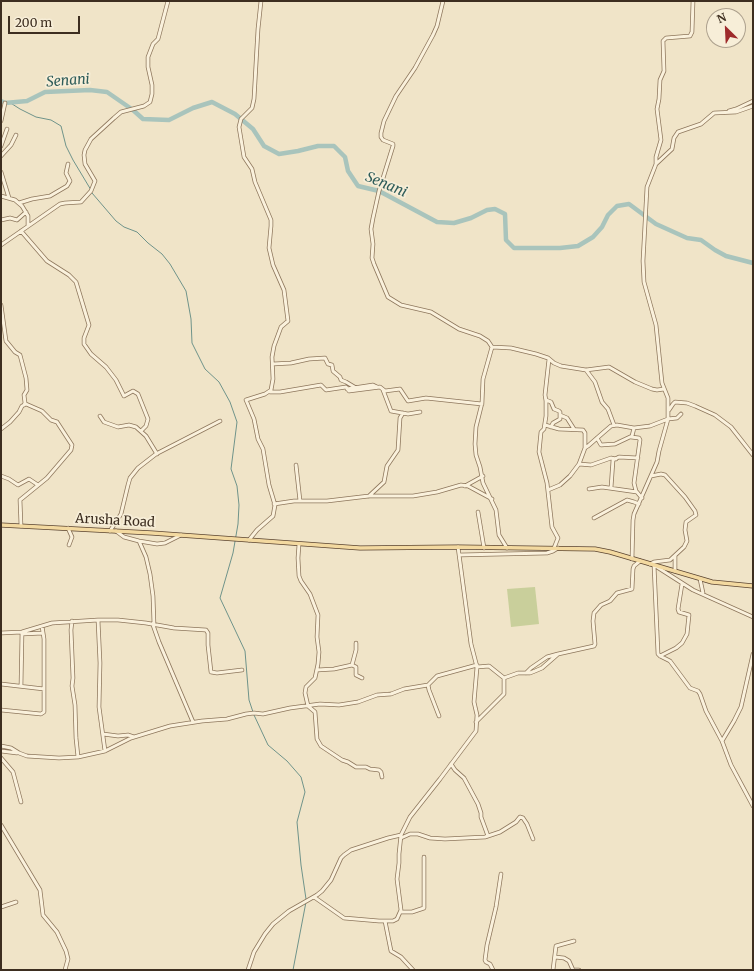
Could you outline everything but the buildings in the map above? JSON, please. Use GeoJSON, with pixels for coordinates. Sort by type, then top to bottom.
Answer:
{"type":"FeatureCollection","features":[{"type":"Feature","properties":{"kind":"main road","name":"Arusha Road"},"geometry":{"type":"LineString","coordinates":[[1,525],[182,535],[360,548],[458,547],[602,550],[700,579],[722,584],[753,586]]}},
{"type":"Feature","properties":{"kind":"street"},"geometry":{"type":"LineString","coordinates":[[1,245],[60,204],[67,202],[78,203],[85,199],[91,191],[95,183],[86,167],[84,150],[89,141],[121,112],[144,106],[150,102],[152,90],[147,62],[153,44],[158,37],[168,1]]}},
{"type":"Feature","properties":{"kind":"street"},"geometry":{"type":"LineString","coordinates":[[261,1],[254,99],[252,108],[241,119],[239,127],[244,157],[252,169],[255,182],[271,220],[269,248],[273,265],[284,290],[288,317],[288,322],[282,325],[277,335],[273,350],[272,386],[269,392]]}},
{"type":"Feature","properties":{"kind":"street"},"geometry":{"type":"LineString","coordinates":[[443,1],[437,26],[433,35],[415,68],[396,96],[384,121],[381,137],[383,140],[393,144],[393,146],[384,172],[372,218],[371,229],[374,244],[372,258],[389,299],[402,305],[430,312],[459,329],[480,336],[488,341],[492,347],[483,379],[482,404],[476,427],[475,444],[476,455],[484,483],[496,510],[499,535],[507,548]]}},
{"type":"Feature","properties":{"kind":"street"},"geometry":{"type":"LineString","coordinates":[[632,559],[632,527],[634,514],[657,462],[668,419],[668,398],[664,389],[656,326],[645,288],[643,271],[647,187],[656,164],[656,157],[661,140],[657,109],[660,93],[660,80],[664,70],[663,41],[666,38],[690,36],[692,32],[693,1]]}},
{"type":"Feature","properties":{"kind":"street"},"geometry":{"type":"LineString","coordinates":[[723,112],[736,109],[753,101]]}},
{"type":"Feature","properties":{"kind":"street"},"geometry":{"type":"LineString","coordinates":[[1,121],[5,103]]}},
{"type":"Feature","properties":{"kind":"street"},"geometry":{"type":"LineString","coordinates":[[656,164],[670,152],[678,132],[702,124],[714,113],[736,112],[753,106]]}},
{"type":"Feature","properties":{"kind":"street"},"geometry":{"type":"LineString","coordinates":[[1,146],[7,129]]}},
{"type":"Feature","properties":{"kind":"street"},"geometry":{"type":"LineString","coordinates":[[1,156],[11,145],[16,135]]}},
{"type":"Feature","properties":{"kind":"street"},"geometry":{"type":"LineString","coordinates":[[19,203],[50,196],[67,186],[70,183],[66,174],[68,164]]}},
{"type":"Feature","properties":{"kind":"street"},"geometry":{"type":"LineString","coordinates":[[1,172],[9,198]]}},
{"type":"Feature","properties":{"kind":"street"},"geometry":{"type":"LineString","coordinates":[[1,196],[19,203],[29,218],[28,226]]}},
{"type":"Feature","properties":{"kind":"street"},"geometry":{"type":"LineString","coordinates":[[1,220],[10,218],[17,220],[26,212]]}},
{"type":"Feature","properties":{"kind":"street"},"geometry":{"type":"LineString","coordinates":[[21,231],[46,261],[69,275],[76,282],[89,325],[84,338],[84,344],[91,354],[106,366],[116,380],[124,396],[133,391],[138,394],[148,419],[146,426],[141,431]]}},
{"type":"Feature","properties":{"kind":"street"},"geometry":{"type":"LineString","coordinates":[[1,305],[6,341],[15,352],[20,355],[26,378],[27,390],[24,395],[24,405],[10,422],[1,429]]}},
{"type":"Feature","properties":{"kind":"street"},"geometry":{"type":"LineString","coordinates":[[492,347],[522,350],[549,359],[561,366],[586,370],[609,367],[635,382],[652,389],[664,389]]}},
{"type":"Feature","properties":{"kind":"street"},"geometry":{"type":"LineString","coordinates":[[273,364],[325,358],[328,364],[332,365],[333,371],[340,377],[341,380],[356,388]]}},
{"type":"Feature","properties":{"kind":"street"},"geometry":{"type":"LineString","coordinates":[[459,555],[547,553],[553,552],[556,548],[558,538],[552,527],[548,490],[539,452],[541,432],[545,425],[545,396],[549,359]]}},
{"type":"Feature","properties":{"kind":"street"},"geometry":{"type":"LineString","coordinates":[[586,370],[595,382],[603,404],[608,409],[614,425]]}},
{"type":"Feature","properties":{"kind":"street"},"geometry":{"type":"LineString","coordinates":[[249,540],[257,530],[273,516],[274,504],[263,449],[258,439],[254,419],[246,400],[269,392],[280,392],[321,385],[326,390],[345,387],[349,392],[377,388]]}},
{"type":"Feature","properties":{"kind":"street"},"geometry":{"type":"LineString","coordinates":[[347,389],[373,385],[377,388],[380,387],[383,390],[400,389],[408,401],[426,398],[482,404]]}},
{"type":"Feature","properties":{"kind":"street"},"geometry":{"type":"LineString","coordinates":[[383,390],[391,411],[408,414],[420,412]]}},
{"type":"Feature","properties":{"kind":"street"},"geometry":{"type":"LineString","coordinates":[[546,400],[551,402],[554,409],[560,411],[560,414],[567,418],[574,429]]}},
{"type":"Feature","properties":{"kind":"street"},"geometry":{"type":"LineString","coordinates":[[668,413],[670,407],[675,402],[695,406],[715,415],[731,427],[753,455]]}},
{"type":"Feature","properties":{"kind":"street"},"geometry":{"type":"LineString","coordinates":[[21,526],[20,500],[46,478],[73,448],[57,422],[51,420],[42,411],[35,407],[24,405]]}},
{"type":"Feature","properties":{"kind":"street"},"geometry":{"type":"LineString","coordinates":[[369,496],[384,482],[387,466],[398,450],[400,418],[403,413]]}},
{"type":"Feature","properties":{"kind":"street"},"geometry":{"type":"LineString","coordinates":[[551,427],[553,423],[560,420],[560,414]]}},
{"type":"Feature","properties":{"kind":"street"},"geometry":{"type":"LineString","coordinates":[[585,448],[614,425],[634,428],[650,426],[668,419],[677,418],[682,414]]}},
{"type":"Feature","properties":{"kind":"street"},"geometry":{"type":"LineString","coordinates":[[100,416],[106,424],[120,428],[132,425],[141,431],[150,441],[157,454]]}},
{"type":"Feature","properties":{"kind":"street"},"geometry":{"type":"LineString","coordinates":[[110,531],[123,508],[130,478],[138,468],[157,454],[220,421]]}},
{"type":"Feature","properties":{"kind":"street"},"geometry":{"type":"LineString","coordinates":[[545,425],[560,429],[584,430],[585,448],[579,464],[570,476],[560,485],[548,490]]}},
{"type":"Feature","properties":{"kind":"street"},"geometry":{"type":"LineString","coordinates":[[631,437],[633,435],[634,428]]}},
{"type":"Feature","properties":{"kind":"street"},"geometry":{"type":"LineString","coordinates":[[597,438],[602,445],[615,444],[631,437],[639,438],[640,440],[634,484],[637,492],[642,498]]}},
{"type":"Feature","properties":{"kind":"street"},"geometry":{"type":"LineString","coordinates":[[611,488],[612,462],[619,457],[638,458]]}},
{"type":"Feature","properties":{"kind":"street"},"geometry":{"type":"LineString","coordinates":[[579,464],[591,465],[611,458],[616,459]]}},
{"type":"Feature","properties":{"kind":"street"},"geometry":{"type":"LineString","coordinates":[[296,465],[300,501]]}},
{"type":"Feature","properties":{"kind":"street"},"geometry":{"type":"LineString","coordinates":[[651,476],[661,474],[665,475],[685,497],[695,513],[695,516],[686,522],[686,544],[675,556],[667,561],[654,562],[653,565]]}},
{"type":"Feature","properties":{"kind":"street"},"geometry":{"type":"LineString","coordinates":[[1,476],[16,485],[29,479],[38,485]]}},
{"type":"Feature","properties":{"kind":"street"},"geometry":{"type":"LineString","coordinates":[[465,486],[483,476]]}},
{"type":"Feature","properties":{"kind":"street"},"geometry":{"type":"LineString","coordinates":[[274,504],[300,501],[326,501],[369,496],[400,497],[437,492],[456,486],[465,486],[492,499]]}},
{"type":"Feature","properties":{"kind":"street"},"geometry":{"type":"LineString","coordinates":[[590,489],[602,487],[637,492]]}},
{"type":"Feature","properties":{"kind":"street"},"geometry":{"type":"LineString","coordinates":[[594,518],[627,500],[639,504]]}},
{"type":"Feature","properties":{"kind":"street"},"geometry":{"type":"LineString","coordinates":[[478,512],[484,548]]}},
{"type":"Feature","properties":{"kind":"street"},"geometry":{"type":"LineString","coordinates":[[68,528],[72,537],[68,545]]}},
{"type":"Feature","properties":{"kind":"street"},"geometry":{"type":"LineString","coordinates":[[116,531],[124,537],[161,544],[182,535]]}},
{"type":"Feature","properties":{"kind":"street"},"geometry":{"type":"LineString","coordinates":[[139,541],[146,557],[150,574],[153,596],[154,625],[159,642],[193,722]]}},
{"type":"Feature","properties":{"kind":"street"},"geometry":{"type":"LineString","coordinates":[[298,544],[301,581],[310,594],[318,615],[317,637],[319,661],[314,679],[306,687],[305,693],[308,706],[315,712],[318,739],[321,746],[356,768],[366,767],[379,770],[382,777]]}},
{"type":"Feature","properties":{"kind":"street"},"geometry":{"type":"LineString","coordinates":[[314,897],[344,918],[385,921],[395,920],[399,917],[401,912],[398,874],[401,836],[410,817],[476,731],[477,715],[474,702],[477,666],[471,644],[458,547]]}},
{"type":"Feature","properties":{"kind":"street"},"geometry":{"type":"LineString","coordinates":[[674,571],[675,556]]}},
{"type":"Feature","properties":{"kind":"street"},"geometry":{"type":"LineString","coordinates":[[504,678],[518,673],[526,673],[547,657],[595,646],[593,621],[594,613],[601,605],[610,601],[617,593],[632,589],[633,569],[634,566],[640,561]]}},
{"type":"Feature","properties":{"kind":"street"},"geometry":{"type":"LineString","coordinates":[[653,565],[682,584],[753,617]]}},
{"type":"Feature","properties":{"kind":"street"},"geometry":{"type":"LineString","coordinates":[[653,565],[657,652],[660,656],[670,661],[690,688],[698,691],[700,694],[706,711],[722,740],[735,772],[753,806]]}},
{"type":"Feature","properties":{"kind":"street"},"geometry":{"type":"LineString","coordinates":[[700,579],[703,594]]}},
{"type":"Feature","properties":{"kind":"street"},"geometry":{"type":"LineString","coordinates":[[660,656],[676,648],[682,643],[687,634],[689,615],[678,610],[682,584]]}},
{"type":"Feature","properties":{"kind":"street"},"geometry":{"type":"LineString","coordinates":[[98,620],[100,707],[105,751]]}},
{"type":"Feature","properties":{"kind":"street"},"geometry":{"type":"LineString","coordinates":[[22,633],[52,623],[98,620],[118,620],[194,631],[206,630],[208,634],[211,672],[217,674],[242,670]]}},
{"type":"Feature","properties":{"kind":"street"},"geometry":{"type":"LineString","coordinates":[[72,621],[72,686],[75,704],[78,757]]}},
{"type":"Feature","properties":{"kind":"street"},"geometry":{"type":"LineString","coordinates":[[1,710],[42,714],[44,710],[44,640],[42,626]]}},
{"type":"Feature","properties":{"kind":"street"},"geometry":{"type":"LineString","coordinates":[[1,633],[42,633]]}},
{"type":"Feature","properties":{"kind":"street"},"geometry":{"type":"LineString","coordinates":[[21,686],[22,633]]}},
{"type":"Feature","properties":{"kind":"street"},"geometry":{"type":"LineString","coordinates":[[352,665],[356,650],[356,643]]}},
{"type":"Feature","properties":{"kind":"street"},"geometry":{"type":"LineString","coordinates":[[722,740],[741,707],[753,654]]}},
{"type":"Feature","properties":{"kind":"street"},"geometry":{"type":"LineString","coordinates":[[317,670],[334,669],[352,665]]}},
{"type":"Feature","properties":{"kind":"street"},"geometry":{"type":"LineString","coordinates":[[352,665],[356,667],[356,675],[362,678]]}},
{"type":"Feature","properties":{"kind":"street"},"geometry":{"type":"LineString","coordinates":[[1,746],[11,748],[27,756],[59,758],[78,757],[105,751],[134,737],[170,726],[227,719],[254,713],[263,714],[278,710],[322,704],[339,705],[358,702],[377,695],[391,694],[404,689],[428,685],[437,676],[477,666],[489,666],[504,678]]}},
{"type":"Feature","properties":{"kind":"street"},"geometry":{"type":"LineString","coordinates":[[476,722],[504,694],[504,678]]}},
{"type":"Feature","properties":{"kind":"street"},"geometry":{"type":"LineString","coordinates":[[1,684],[44,689]]}},
{"type":"Feature","properties":{"kind":"street"},"geometry":{"type":"LineString","coordinates":[[428,685],[439,716]]}},
{"type":"Feature","properties":{"kind":"street"},"geometry":{"type":"LineString","coordinates":[[103,734],[118,736],[128,735],[134,737]]}},
{"type":"Feature","properties":{"kind":"street"},"geometry":{"type":"LineString","coordinates":[[1,751],[19,753]]}},
{"type":"Feature","properties":{"kind":"street"},"geometry":{"type":"LineString","coordinates":[[1,758],[13,772],[21,802]]}},
{"type":"Feature","properties":{"kind":"street"},"geometry":{"type":"LineString","coordinates":[[451,764],[464,778],[476,801],[488,836]]}},
{"type":"Feature","properties":{"kind":"street"},"geometry":{"type":"LineString","coordinates":[[248,970],[254,952],[273,924],[298,905],[322,891],[331,880],[341,858],[347,852],[388,838],[410,834],[445,839],[488,836],[500,832],[516,822],[520,817],[523,818],[527,824],[533,839]]}},
{"type":"Feature","properties":{"kind":"street"},"geometry":{"type":"LineString","coordinates":[[1,824],[40,890],[44,915],[57,932],[66,951],[68,959],[65,970]]}},
{"type":"Feature","properties":{"kind":"street"},"geometry":{"type":"LineString","coordinates":[[401,912],[412,912],[424,908],[424,857]]}},
{"type":"Feature","properties":{"kind":"street"},"geometry":{"type":"LineString","coordinates":[[493,970],[490,964],[486,962],[487,944],[496,907],[501,874]]}},
{"type":"Feature","properties":{"kind":"street"},"geometry":{"type":"LineString","coordinates":[[1,907],[16,902]]}},
{"type":"Feature","properties":{"kind":"street"},"geometry":{"type":"LineString","coordinates":[[385,921],[391,951],[401,957],[413,970]]}},
{"type":"Feature","properties":{"kind":"street"},"geometry":{"type":"LineString","coordinates":[[553,970],[556,946],[574,941]]}},
{"type":"Feature","properties":{"kind":"street"},"geometry":{"type":"LineString","coordinates":[[555,956],[570,961],[574,970],[579,970]]}},
{"type":"Feature","properties":{"kind":"green space"},"geometry":{"type":"Polygon","coordinates":[[[535,587],[539,624],[511,627],[507,589],[535,587]]]}},
{"type":"Feature","properties":{"kind":"waterway","name":"Senani"},"geometry":{"type":"LineString","coordinates":[[1,101],[5,103],[27,101],[45,92],[90,90],[107,92],[133,110],[143,119],[169,120],[193,108],[212,102],[235,114],[253,129],[264,146],[279,154],[318,146],[334,146],[345,157],[348,171],[358,186],[379,191],[437,222],[454,223],[471,218],[487,210],[495,209],[505,214],[506,240],[514,248],[560,248],[578,246],[593,237],[602,227],[608,215],[617,206],[629,204],[656,224],[687,238],[701,240],[726,256],[753,263]]}},
{"type":"Feature","properties":{"kind":"waterway"},"geometry":{"type":"LineString","coordinates":[[9,102],[36,117],[51,120],[61,126],[66,146],[91,190]]}},
{"type":"Feature","properties":{"kind":"waterway"},"geometry":{"type":"LineString","coordinates":[[92,193],[116,221],[124,227],[137,232],[162,254],[170,264],[186,291],[191,319],[192,343],[205,369],[219,382],[230,402],[237,422],[231,469],[237,486],[239,505],[238,524],[233,553],[220,598],[245,651],[249,700],[253,712]]}},
{"type":"Feature","properties":{"kind":"waterway"},"geometry":{"type":"LineString","coordinates":[[254,715],[268,745],[287,761],[301,777],[305,792],[297,822],[306,899]]}},
{"type":"Feature","properties":{"kind":"waterway"},"geometry":{"type":"LineString","coordinates":[[293,970],[306,902]]}}]}
